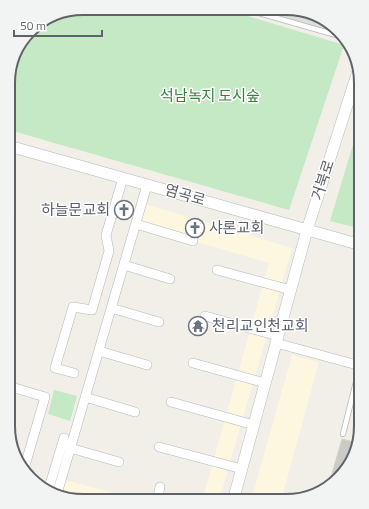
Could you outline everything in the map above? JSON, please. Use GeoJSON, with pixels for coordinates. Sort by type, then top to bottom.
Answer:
{"type":"FeatureCollection","features":[{"type":"Feature","properties":{"kind":"street","name":"거북로"},"geometry":{"type":"LineString","coordinates":[[235,494],[307,230],[354,83]]}},
{"type":"Feature","properties":{"kind":"street","name":"염곡로"},"geometry":{"type":"LineString","coordinates":[[15,148],[354,243]]}},
{"type":"Feature","properties":{"kind":"street"},"geometry":{"type":"LineString","coordinates":[[74,373],[55,368],[73,307],[92,310],[109,251],[106,235],[123,178]]}},
{"type":"Feature","properties":{"kind":"street"},"geometry":{"type":"LineString","coordinates":[[58,489],[147,185]]}},
{"type":"Feature","properties":{"kind":"street"},"geometry":{"type":"LineString","coordinates":[[136,224],[193,241]]}},
{"type":"Feature","properties":{"kind":"street"},"geometry":{"type":"LineString","coordinates":[[124,265],[170,280]]}},
{"type":"Feature","properties":{"kind":"street"},"geometry":{"type":"LineString","coordinates":[[217,270],[291,290]]}},
{"type":"Feature","properties":{"kind":"street"},"geometry":{"type":"LineString","coordinates":[[111,308],[159,322]]}},
{"type":"Feature","properties":{"kind":"street"},"geometry":{"type":"LineString","coordinates":[[206,316],[354,364]]}},
{"type":"Feature","properties":{"kind":"street"},"geometry":{"type":"LineString","coordinates":[[99,351],[147,365]]}},
{"type":"Feature","properties":{"kind":"street"},"geometry":{"type":"LineString","coordinates":[[193,363],[265,382]]}},
{"type":"Feature","properties":{"kind":"street"},"geometry":{"type":"LineString","coordinates":[[15,388],[45,397],[26,463]]}},
{"type":"Feature","properties":{"kind":"street"},"geometry":{"type":"LineString","coordinates":[[85,397],[135,412]]}},
{"type":"Feature","properties":{"kind":"street"},"geometry":{"type":"LineString","coordinates":[[171,402],[254,425]]}},
{"type":"Feature","properties":{"kind":"street"},"geometry":{"type":"LineString","coordinates":[[50,485],[64,438]]}},
{"type":"Feature","properties":{"kind":"street"},"geometry":{"type":"LineString","coordinates":[[159,447],[242,470]]}},
{"type":"Feature","properties":{"kind":"street"},"geometry":{"type":"LineString","coordinates":[[70,448],[118,462]]}},
{"type":"Feature","properties":{"kind":"street"},"geometry":{"type":"LineString","coordinates":[[158,494],[160,487]]}},
{"type":"Feature","properties":{"kind":"lane"},"geometry":{"type":"LineString","coordinates":[[269,15],[333,34]]}},
{"type":"Feature","properties":{"kind":"lane"},"geometry":{"type":"LineString","coordinates":[[343,434],[354,392]]}},
{"type":"Feature","properties":{"kind":"shaded area"},"geometry":{"type":"Polygon","coordinates":[[[266,15],[286,15],[308,19],[324,26],[333,34],[266,15]]]}},
{"type":"Feature","properties":{"kind":"shaded area"},"geometry":{"type":"Polygon","coordinates":[[[142,203],[292,248],[221,494],[204,494],[269,263],[136,224],[142,203]]]}},
{"type":"Feature","properties":{"kind":"shaded area"},"geometry":{"type":"Polygon","coordinates":[[[292,355],[319,362],[283,494],[253,494],[292,355]]]}},
{"type":"Feature","properties":{"kind":"shaded area"},"geometry":{"type":"Polygon","coordinates":[[[61,479],[117,494],[83,494],[58,489],[61,479]]]}},
{"type":"Feature","properties":{"kind":"green space","name":"석남녹지 도시숲"},"geometry":{"type":"Polygon","coordinates":[[[83,15],[244,15],[343,45],[344,46],[289,210],[15,132],[15,83],[19,61],[24,49],[45,26],[70,16],[83,15]]]}},
{"type":"Feature","properties":{"kind":"green space"},"geometry":{"type":"Polygon","coordinates":[[[354,141],[354,227],[330,221],[354,141]]]}},
{"type":"Feature","properties":{"kind":"green space"},"geometry":{"type":"Polygon","coordinates":[[[54,390],[77,396],[70,421],[48,414],[54,390]]]}},
{"type":"Feature","properties":{"kind":"building"},"geometry":{"type":"Polygon","coordinates":[[[342,439],[352,442],[343,464],[331,477],[342,439]]]}},
{"type":"Feature","properties":{"kind":"place","name":"하늘문교회"},"geometry":{"type":"Point","coordinates":[124,210]}},
{"type":"Feature","properties":{"kind":"place","name":"샤론교회"},"geometry":{"type":"Point","coordinates":[195,228]}},
{"type":"Feature","properties":{"kind":"place","name":"천리교인천교회"},"geometry":{"type":"Point","coordinates":[198,326]}}]}
